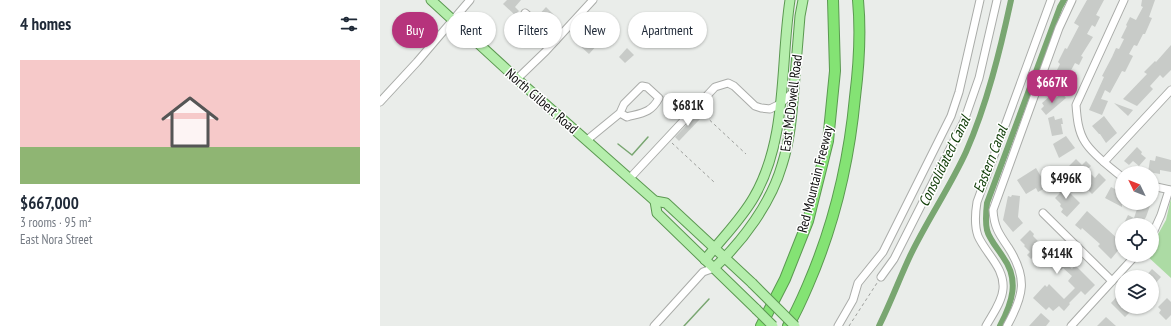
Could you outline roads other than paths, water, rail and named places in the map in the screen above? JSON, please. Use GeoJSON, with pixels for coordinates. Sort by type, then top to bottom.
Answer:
{"type":"FeatureCollection","features":[{"type":"Feature","properties":{"kind":"highway","name":"Red Mountain Freeway"},"geometry":{"type":"LineString","coordinates":[[761,326],[785,279],[808,221],[828,141],[835,71],[833,0]]}},
{"type":"Feature","properties":{"kind":"highway","name":"Red Mountain Freeway"},"geometry":{"type":"LineString","coordinates":[[788,326],[818,263],[828,235],[841,186],[853,123],[858,72],[858,0]]}},
{"type":"Feature","properties":{"kind":"main road","name":"North Gilbert Road"},"geometry":{"type":"LineString","coordinates":[[431,0],[446,14]]}},
{"type":"Feature","properties":{"kind":"main road","name":"East McDowell Road"},"geometry":{"type":"LineString","coordinates":[[705,260],[744,212],[762,183],[777,126],[790,0]]}},
{"type":"Feature","properties":{"kind":"main road","name":"East McDowell Road"},"geometry":{"type":"LineString","coordinates":[[714,268],[725,258],[755,219],[774,186],[782,165],[790,128],[800,16],[803,0]]}},
{"type":"Feature","properties":{"kind":"main road","name":"North Gilbert Road"},"geometry":{"type":"LineString","coordinates":[[484,48],[655,201],[666,203],[796,326]]}},
{"type":"Feature","properties":{"kind":"main road","name":"North Gilbert Road"},"geometry":{"type":"LineString","coordinates":[[655,201],[658,213],[773,326]]}},
{"type":"Feature","properties":{"kind":"street"},"geometry":{"type":"LineString","coordinates":[[460,12],[470,0]]}},
{"type":"Feature","properties":{"kind":"street"},"geometry":{"type":"LineString","coordinates":[[562,34],[593,0]]}},
{"type":"Feature","properties":{"kind":"street"},"geometry":{"type":"LineString","coordinates":[[838,326],[853,300],[858,283],[883,252],[950,116],[959,92],[980,0]]}},
{"type":"Feature","properties":{"kind":"street"},"geometry":{"type":"LineString","coordinates":[[882,277],[897,254],[964,121],[979,78],[997,0]]}},
{"type":"Feature","properties":{"kind":"street"},"geometry":{"type":"LineString","coordinates":[[986,326],[1002,298],[1003,280],[1000,272],[978,236],[975,214],[977,202],[1050,0]]}},
{"type":"Feature","properties":{"kind":"street"},"geometry":{"type":"LineString","coordinates":[[1008,326],[1021,297],[1022,283],[1017,261],[996,228],[993,210],[1059,28],[1072,0]]}},
{"type":"Feature","properties":{"kind":"street"},"geometry":{"type":"LineString","coordinates":[[1115,171],[1085,142],[1077,118],[1076,105],[1124,0]]}},
{"type":"Feature","properties":{"kind":"street"},"geometry":{"type":"LineString","coordinates":[[380,102],[446,28]]}},
{"type":"Feature","properties":{"kind":"street"},"geometry":{"type":"LineString","coordinates":[[518,79],[548,48]]}},
{"type":"Feature","properties":{"kind":"street"},"geometry":{"type":"LineString","coordinates":[[630,178],[715,87],[728,83],[734,86],[755,106],[770,109],[780,104],[794,92]]}},
{"type":"Feature","properties":{"kind":"street"},"geometry":{"type":"LineString","coordinates":[[587,140],[620,113],[624,104],[642,86],[648,87],[659,98],[655,106],[646,112],[626,117],[620,113]]}},
{"type":"Feature","properties":{"kind":"street"},"geometry":{"type":"LineString","coordinates":[[1104,162],[1171,90]]}},
{"type":"Feature","properties":{"kind":"street"},"geometry":{"type":"LineString","coordinates":[[1159,188],[1170,190],[1159,219]]}},
{"type":"Feature","properties":{"kind":"street"},"geometry":{"type":"LineString","coordinates":[[1043,213],[1112,281]]}},
{"type":"Feature","properties":{"kind":"street","name":"East McDowell Road"},"geometry":{"type":"LineString","coordinates":[[703,272],[705,260]]}},
{"type":"Feature","properties":{"kind":"street"},"geometry":{"type":"LineString","coordinates":[[1071,326],[1130,262]]}},
{"type":"Feature","properties":{"kind":"street","name":"East McDowell Road"},"geometry":{"type":"LineString","coordinates":[[654,326],[703,272],[714,268]]}},
{"type":"Feature","properties":{"kind":"waterway","name":"Consolidated Canal"},"geometry":{"type":"LineString","coordinates":[[879,326],[911,254],[960,165],[974,134],[992,77],[1011,0]]}},
{"type":"Feature","properties":{"kind":"waterway","name":"Eastern Canal"},"geometry":{"type":"LineString","coordinates":[[1000,326],[1011,300],[1013,283],[1008,266],[988,233],[986,227],[987,203],[1060,7],[1064,0]]}},
{"type":"Feature","properties":{"kind":"waterway"},"geometry":{"type":"LineString","coordinates":[[618,144],[632,155],[648,137]]}},
{"type":"Feature","properties":{"kind":"waterway"},"geometry":{"type":"LineString","coordinates":[[684,326],[709,299]]}}]}
